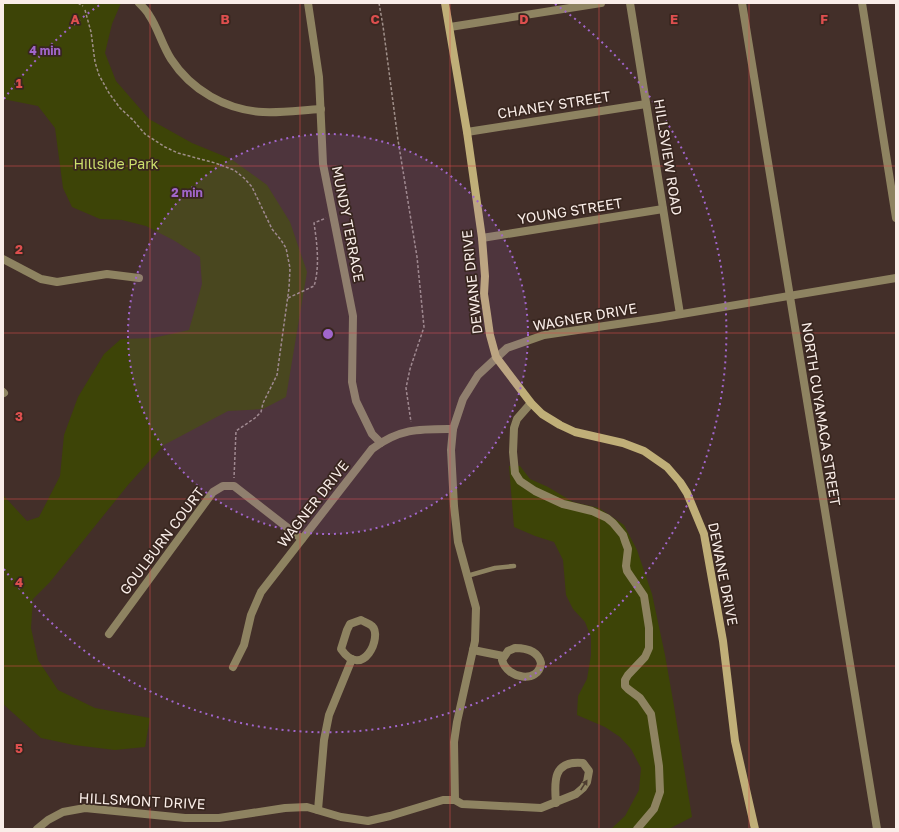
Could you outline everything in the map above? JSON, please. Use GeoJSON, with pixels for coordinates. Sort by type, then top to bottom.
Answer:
{"type":"FeatureCollection","features":[{"type":"Feature","properties":{"kind":"street"},"geometry":{"type":"LineString","coordinates":[[139,3],[150,15],[165,50],[177,68],[192,84],[210,96],[230,106],[251,111],[273,112],[321,109]]}},
{"type":"Feature","properties":{"kind":"street","name":"MUNDY TERRACE"},"geometry":{"type":"LineString","coordinates":[[308,3],[319,77],[323,164],[353,316],[352,382],[356,401],[372,434],[380,443]]}},
{"type":"Feature","properties":{"kind":"street","name":"DEWANE DRIVE"},"geometry":{"type":"LineString","coordinates":[[445,3],[467,132],[482,238],[485,276],[484,294],[490,335],[496,357],[531,403],[547,417],[570,430],[627,444],[650,455],[672,472],[689,496],[704,534],[723,641],[735,742],[755,829]]}},
{"type":"Feature","properties":{"kind":"street"},"geometry":{"type":"LineString","coordinates":[[450,26],[601,3]]}},
{"type":"Feature","properties":{"kind":"street","name":"HILLSVIEW ROAD"},"geometry":{"type":"LineString","coordinates":[[630,3],[680,314]]}},
{"type":"Feature","properties":{"kind":"street","name":"NORTH CUYAMACA STREET"},"geometry":{"type":"LineString","coordinates":[[742,3],[876,829]]}},
{"type":"Feature","properties":{"kind":"street"},"geometry":{"type":"LineString","coordinates":[[862,3],[896,218]]}},
{"type":"Feature","properties":{"kind":"street","name":"CHANEY STREET"},"geometry":{"type":"LineString","coordinates":[[467,132],[646,104]]}},
{"type":"Feature","properties":{"kind":"street","name":"YOUNG STREET"},"geometry":{"type":"LineString","coordinates":[[482,238],[663,209]]}},
{"type":"Feature","properties":{"kind":"street"},"geometry":{"type":"LineString","coordinates":[[3,260],[41,279],[57,282],[107,274],[139,278]]}},
{"type":"Feature","properties":{"kind":"street","name":"WAGNER DRIVE"},"geometry":{"type":"LineString","coordinates":[[234,667],[244,645],[251,615],[261,592],[372,449],[396,435],[412,430],[453,429],[468,389],[478,375],[507,348],[544,335],[896,278]]}},
{"type":"Feature","properties":{"kind":"street"},"geometry":{"type":"LineString","coordinates":[[531,403],[516,419],[513,452],[515,473],[520,481],[535,491],[563,504],[596,513],[607,518],[613,523],[623,535],[628,549],[626,566],[627,571],[644,596],[649,628],[649,648],[645,657],[628,675],[625,686],[640,698],[651,714],[659,766],[660,792],[654,809],[637,829]]}},
{"type":"Feature","properties":{"kind":"street"},"geometry":{"type":"LineString","coordinates":[[453,429],[451,450],[454,506],[458,542],[476,608],[475,641],[454,742],[455,800]]}},
{"type":"Feature","properties":{"kind":"street","name":"GOULBURN COURT"},"geometry":{"type":"LineString","coordinates":[[109,634],[213,492],[223,486],[234,486]]}},
{"type":"Feature","properties":{"kind":"street"},"geometry":{"type":"LineString","coordinates":[[234,486],[302,539]]}},
{"type":"Feature","properties":{"kind":"street"},"geometry":{"type":"LineString","coordinates":[[361,620],[371,625],[375,630],[376,635],[370,653],[366,657],[360,660],[352,659],[345,656],[341,649],[350,624],[361,620]]}},
{"type":"Feature","properties":{"kind":"street"},"geometry":{"type":"LineString","coordinates":[[515,648],[534,652],[540,659],[540,666],[537,672],[531,676],[515,675],[505,668],[502,660],[503,656],[508,651],[515,648]]}},
{"type":"Feature","properties":{"kind":"street"},"geometry":{"type":"LineString","coordinates":[[473,650],[503,656]]}},
{"type":"Feature","properties":{"kind":"street"},"geometry":{"type":"LineString","coordinates":[[318,810],[324,740],[329,716],[352,659]]}},
{"type":"Feature","properties":{"kind":"street","name":"HILLSMONT DRIVE"},"geometry":{"type":"LineString","coordinates":[[37,829],[48,820],[63,812],[85,808],[185,818],[219,818],[285,808],[307,807],[341,817],[368,820],[390,816],[442,800],[455,800],[462,804],[530,809],[541,808],[556,803],[576,794],[584,788],[589,771],[583,763],[573,762],[563,767],[556,775],[556,803]]}},
{"type":"Feature","properties":{"kind":"lane"},"geometry":{"type":"LineString","coordinates":[[467,576],[495,568],[514,566]]}},
{"type":"Feature","properties":{"kind":"path"},"geometry":{"type":"LineString","coordinates":[[78,3],[83,6]]}},
{"type":"Feature","properties":{"kind":"path"},"geometry":{"type":"LineString","coordinates":[[379,3],[398,140],[417,257],[424,328],[410,369],[406,388],[412,430]]}},
{"type":"Feature","properties":{"kind":"path"},"geometry":{"type":"LineString","coordinates":[[85,10],[99,74],[109,94],[145,134],[165,147],[178,153],[216,163],[234,170],[244,178],[252,187],[272,229],[286,248],[290,268],[288,298],[277,375],[263,403],[261,412],[236,431],[234,486]]}},
{"type":"Feature","properties":{"kind":"path"},"geometry":{"type":"LineString","coordinates":[[288,298],[314,286],[317,278],[316,238],[314,224],[333,215]]}},
{"type":"Feature","properties":{"kind":"green space","name":"Hillside Park"},"geometry":{"type":"Polygon","coordinates":[[[3,3],[121,3],[112,24],[105,53],[116,81],[149,119],[192,143],[231,159],[267,185],[290,222],[307,272],[286,397],[263,409],[228,411],[164,445],[128,485],[50,582],[33,599],[31,628],[38,660],[58,690],[95,708],[150,718],[145,747],[115,750],[74,745],[41,738],[3,704],[3,495],[27,521],[39,517],[60,476],[64,435],[78,397],[104,354],[121,339],[153,338],[189,330],[202,284],[200,257],[175,241],[146,226],[122,220],[100,219],[72,207],[63,188],[55,128],[38,106],[3,99],[3,3]]]}},
{"type":"Feature","properties":{"kind":"green space"},"geometry":{"type":"Polygon","coordinates":[[[509,466],[520,466],[530,479],[548,487],[573,502],[599,508],[624,525],[637,550],[652,594],[665,655],[692,817],[669,829],[611,829],[625,816],[639,790],[641,768],[631,749],[620,737],[605,727],[577,715],[578,696],[587,679],[591,655],[591,637],[585,622],[573,609],[566,595],[563,560],[554,542],[514,527],[509,466]]]}}]}
